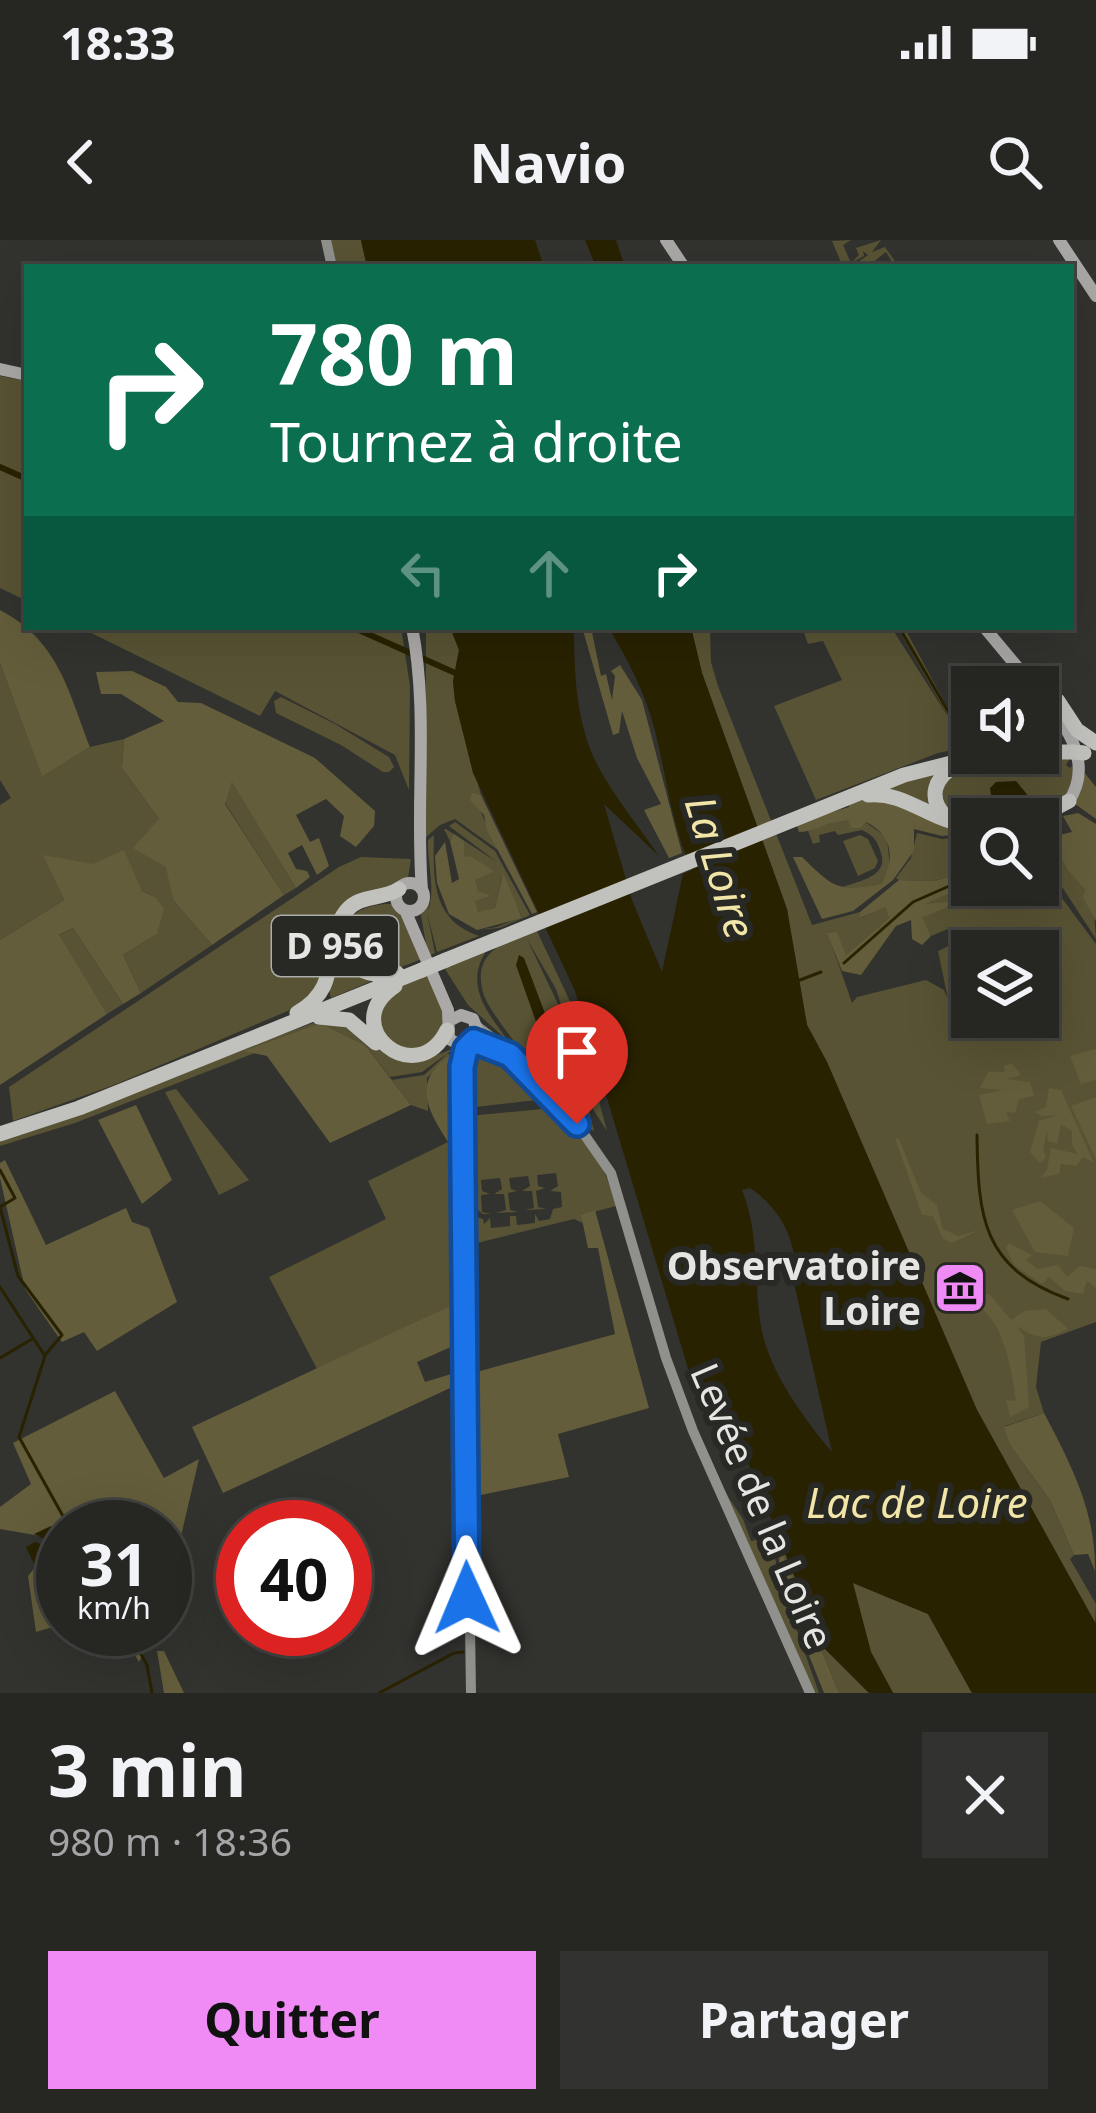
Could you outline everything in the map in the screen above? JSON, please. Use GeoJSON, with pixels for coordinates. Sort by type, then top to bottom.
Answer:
{"type":"FeatureCollection","features":[{"type":"Feature","properties":{"kind":"highway"},"geometry":{"type":"LineString","coordinates":[[1059,702],[1086,750]]}},
{"type":"Feature","properties":{"kind":"highway","name":"D 956"},"geometry":{"type":"LineString","coordinates":[[0,1132],[79,1108],[896,773],[951,758]]}},
{"type":"Feature","properties":{"kind":"highway","name":"D 956"},"geometry":{"type":"LineString","coordinates":[[786,819],[917,771],[951,764]]}},
{"type":"Feature","properties":{"kind":"highway","name":"D 956"},"geometry":{"type":"LineString","coordinates":[[951,769],[939,778],[935,802],[951,820]]}},
{"type":"Feature","properties":{"kind":"highway","name":"D 956"},"geometry":{"type":"LineString","coordinates":[[847,798],[893,794],[951,821]]}},
{"type":"Feature","properties":{"kind":"highway"},"geometry":{"type":"LineString","coordinates":[[1059,806],[1069,801]]}},
{"type":"Feature","properties":{"kind":"highway","name":"D 956"},"geometry":{"type":"LineString","coordinates":[[403,897],[360,906],[347,918],[342,943],[350,962],[365,973],[416,969]]}},
{"type":"Feature","properties":{"kind":"highway","name":"D 956"},"geometry":{"type":"LineString","coordinates":[[292,1020],[323,991],[345,912],[362,899],[403,897]]}},
{"type":"Feature","properties":{"kind":"highway","name":"D 956"},"geometry":{"type":"LineString","coordinates":[[416,969],[379,999],[373,1021],[377,1035],[392,1051],[413,1055],[461,1036]]}},
{"type":"Feature","properties":{"kind":"highway","name":"D 956"},"geometry":{"type":"LineString","coordinates":[[292,1020],[342,1018],[363,1029],[387,1053],[411,1061],[431,1056],[461,1036]]}},
{"type":"Feature","properties":{"kind":"main road"},"geometry":{"type":"LineString","coordinates":[[1059,240],[1096,296]]}},
{"type":"Feature","properties":{"kind":"main road"},"geometry":{"type":"LineString","coordinates":[[412,630],[420,677],[422,937],[432,972],[465,1015],[461,1036],[471,1693]]}},
{"type":"Feature","properties":{"kind":"main road"},"geometry":{"type":"LineString","coordinates":[[987,630],[1017,666]]}},
{"type":"Feature","properties":{"kind":"main road"},"geometry":{"type":"LineString","coordinates":[[1059,719],[1078,759],[1079,779],[1069,801]]}},
{"type":"Feature","properties":{"kind":"main road"},"geometry":{"type":"LineString","coordinates":[[418,820],[414,867],[403,897],[461,1036]]}},
{"type":"Feature","properties":{"kind":"main road"},"geometry":{"type":"LineString","coordinates":[[403,897],[414,910],[422,897]]}},
{"type":"Feature","properties":{"kind":"main road"},"geometry":{"type":"LineString","coordinates":[[403,897],[422,897]]}},
{"type":"Feature","properties":{"kind":"main road","name":"Levée de la Loire"},"geometry":{"type":"LineString","coordinates":[[461,1036],[510,1055],[590,1139],[617,1191],[666,1358],[693,1430],[810,1693]]}},
{"type":"Feature","properties":{"kind":"shaded area"},"geometry":{"type":"Polygon","coordinates":[[[330,240],[361,240],[366,264],[336,264],[330,240]]]}},
{"type":"Feature","properties":{"kind":"shaded area"},"geometry":{"type":"Polygon","coordinates":[[[851,240],[843,245],[849,264],[842,264],[832,241],[851,240]]]}},
{"type":"Feature","properties":{"kind":"shaded area"},"geometry":{"type":"Polygon","coordinates":[[[881,240],[872,252],[885,247],[897,264],[889,264],[886,252],[871,264],[855,264],[868,255],[863,251],[864,256],[851,263],[859,255],[856,248],[881,240]]]}},
{"type":"Feature","properties":{"kind":"shaded area"},"geometry":{"type":"Polygon","coordinates":[[[0,376],[24,380],[24,600],[0,588],[0,376]]]}},
{"type":"Feature","properties":{"kind":"shaded area"},"geometry":{"type":"Polygon","coordinates":[[[0,610],[20,622],[48,651],[67,685],[90,747],[42,776],[0,663],[0,610]]]}},
{"type":"Feature","properties":{"kind":"shaded area"},"geometry":{"type":"Polygon","coordinates":[[[85,630],[401,630],[410,686],[409,790],[395,755],[275,691],[260,716],[85,630]]]}},
{"type":"Feature","properties":{"kind":"shaded area"},"geometry":{"type":"Polygon","coordinates":[[[426,630],[451,630],[459,650],[455,701],[481,795],[472,792],[498,850],[455,819],[425,838],[426,630]]]}},
{"type":"Feature","properties":{"kind":"shaded area"},"geometry":{"type":"Polygon","coordinates":[[[583,630],[592,630],[601,676],[606,674],[612,700],[615,676],[611,671],[620,665],[642,700],[682,853],[669,858],[644,810],[661,804],[637,758],[622,711],[619,733],[613,735],[583,630]]]}},
{"type":"Feature","properties":{"kind":"shaded area"},"geometry":{"type":"Polygon","coordinates":[[[692,630],[710,630],[718,686],[812,925],[860,912],[861,918],[885,906],[889,918],[845,956],[828,934],[852,1003],[857,997],[926,980],[944,990],[948,999],[938,951],[951,945],[951,1038],[1059,1038],[1059,930],[950,928],[931,936],[923,917],[948,903],[923,906],[951,891],[951,906],[1059,906],[1059,894],[1096,944],[1096,1322],[1041,1342],[1036,1387],[1044,1413],[1005,1426],[1010,1445],[1050,1500],[1074,1555],[1070,1559],[1096,1604],[1095,1623],[977,1410],[807,1025],[787,909],[702,673],[692,630]]]}},
{"type":"Feature","properties":{"kind":"shaded area"},"geometry":{"type":"Polygon","coordinates":[[[803,630],[893,630],[951,721],[951,750],[816,800],[774,706],[842,680],[823,641],[808,644],[803,630]]]}},
{"type":"Feature","properties":{"kind":"shaded area"},"geometry":{"type":"Polygon","coordinates":[[[899,630],[906,630],[951,715],[951,721],[899,630]]]}},
{"type":"Feature","properties":{"kind":"shaded area"},"geometry":{"type":"Polygon","coordinates":[[[0,663],[42,775],[90,747],[124,739],[122,768],[159,819],[173,900],[212,945],[141,993],[123,955],[157,934],[155,897],[142,891],[132,875],[44,856],[64,900],[0,940],[0,805],[11,798],[0,780],[0,663]]]}},
{"type":"Feature","properties":{"kind":"shaded area"},"geometry":{"type":"Polygon","coordinates":[[[132,671],[166,687],[178,702],[201,703],[315,758],[375,811],[374,826],[356,847],[340,836],[344,816],[326,799],[296,815],[310,842],[319,838],[329,866],[317,875],[302,845],[288,853],[296,869],[307,871],[310,877],[296,888],[232,782],[225,804],[284,895],[212,945],[173,900],[166,867],[133,848],[159,819],[122,768],[124,739],[164,721],[121,694],[101,694],[96,672],[132,671]]]}},
{"type":"Feature","properties":{"kind":"shaded area"},"geometry":{"type":"Polygon","coordinates":[[[281,697],[389,757],[394,767],[383,772],[276,713],[274,701],[281,697]]]}},
{"type":"Feature","properties":{"kind":"shaded area"},"geometry":{"type":"Polygon","coordinates":[[[1059,758],[1070,758],[1066,765],[1070,768],[1075,763],[1071,790],[1059,802],[1059,798],[951,798],[951,815],[942,809],[940,781],[951,773],[1059,774],[1059,758]]]}},
{"type":"Feature","properties":{"kind":"shaded area"},"geometry":{"type":"Polygon","coordinates":[[[945,767],[935,808],[883,791],[945,767]]]}},
{"type":"Feature","properties":{"kind":"shaded area"},"geometry":{"type":"Polygon","coordinates":[[[1083,771],[1096,787],[1096,819],[1075,804],[1083,771]]]}},
{"type":"Feature","properties":{"kind":"shaded area"},"geometry":{"type":"Polygon","coordinates":[[[232,781],[296,888],[284,895],[225,803],[232,781]]]}},
{"type":"Feature","properties":{"kind":"shaded area"},"geometry":{"type":"Polygon","coordinates":[[[472,792],[481,795],[537,912],[532,914],[487,830],[484,815],[470,800],[472,792]]]}},
{"type":"Feature","properties":{"kind":"shaded area"},"geometry":{"type":"Polygon","coordinates":[[[884,795],[951,827],[951,835],[914,829],[914,851],[893,880],[853,911],[822,919],[793,857],[802,857],[846,888],[882,883],[889,865],[886,840],[866,822],[860,828],[843,821],[799,832],[796,823],[849,807],[848,803],[884,795]]]}},
{"type":"Feature","properties":{"kind":"shaded area"},"geometry":{"type":"Polygon","coordinates":[[[1078,813],[1096,824],[1096,921],[1082,896],[1086,890],[1059,855],[1059,835],[1072,832],[1063,816],[1078,813]]]}},
{"type":"Feature","properties":{"kind":"shaded area"},"geometry":{"type":"Polygon","coordinates":[[[841,820],[865,822],[887,837],[890,868],[882,883],[855,890],[840,888],[870,877],[882,861],[876,842],[862,830],[819,835],[820,842],[813,844],[808,831],[841,820]]]}},
{"type":"Feature","properties":{"kind":"shaded area"},"geometry":{"type":"Polygon","coordinates":[[[455,822],[495,851],[530,915],[499,928],[477,930],[522,917],[502,876],[495,908],[478,913],[474,901],[488,897],[478,891],[476,880],[492,871],[463,858],[454,835],[450,841],[444,829],[446,829],[497,862],[449,826],[455,822]]]}},
{"type":"Feature","properties":{"kind":"shaded area"},"geometry":{"type":"Polygon","coordinates":[[[917,833],[951,838],[951,876],[934,881],[899,880],[917,833]]]}},
{"type":"Feature","properties":{"kind":"shaded area"},"geometry":{"type":"Polygon","coordinates":[[[454,834],[464,841],[464,857],[494,871],[476,880],[478,891],[491,896],[475,901],[478,912],[495,908],[503,873],[522,918],[477,930],[449,914],[437,883],[435,856],[445,842],[452,883],[459,879],[450,841],[454,834]]]}},
{"type":"Feature","properties":{"kind":"shaded area"},"geometry":{"type":"Polygon","coordinates":[[[434,835],[435,881],[443,908],[463,929],[479,936],[437,952],[427,913],[435,953],[428,956],[421,915],[428,894],[425,888],[430,894],[428,910],[430,902],[431,885],[428,840],[434,835]]]}},
{"type":"Feature","properties":{"kind":"shaded area"},"geometry":{"type":"Polygon","coordinates":[[[860,835],[868,839],[878,861],[875,868],[858,876],[843,841],[860,835]]]}},
{"type":"Feature","properties":{"kind":"shaded area"},"geometry":{"type":"Polygon","coordinates":[[[124,850],[142,891],[164,909],[157,934],[123,955],[141,993],[123,1004],[73,928],[59,935],[107,1014],[0,1085],[0,940],[64,900],[43,855],[93,864],[124,850]]]}},
{"type":"Feature","properties":{"kind":"shaded area"},"geometry":{"type":"Polygon","coordinates":[[[1059,855],[1087,890],[1082,896],[1094,913],[1096,939],[1059,882],[1059,855]]]}},
{"type":"Feature","properties":{"kind":"shaded area"},"geometry":{"type":"Polygon","coordinates":[[[361,857],[411,859],[408,878],[386,890],[351,899],[325,973],[304,1004],[114,1085],[13,1121],[9,1087],[339,867],[361,857]]]}},
{"type":"Feature","properties":{"kind":"shaded area"},"geometry":{"type":"Polygon","coordinates":[[[951,876],[951,892],[925,904],[949,902],[946,908],[923,917],[931,936],[922,945],[912,939],[911,920],[896,926],[861,975],[842,971],[827,933],[837,932],[846,955],[889,918],[885,907],[860,918],[860,912],[899,880],[934,881],[951,876]]]}},
{"type":"Feature","properties":{"kind":"shaded area"},"geometry":{"type":"Polygon","coordinates":[[[391,904],[407,917],[422,959],[393,970],[363,970],[347,943],[346,925],[364,909],[391,904]]]}},
{"type":"Feature","properties":{"kind":"shaded area"},"geometry":{"type":"Polygon","coordinates":[[[73,928],[123,1004],[107,1014],[58,936],[73,928]]]}},
{"type":"Feature","properties":{"kind":"shaded area"},"geometry":{"type":"Polygon","coordinates":[[[536,929],[575,1012],[607,1131],[593,1109],[556,989],[527,939],[558,1004],[553,1011],[558,1026],[563,1026],[560,1034],[571,1041],[594,1131],[537,1071],[483,994],[481,972],[486,958],[501,945],[521,935],[525,938],[536,929]]]}},
{"type":"Feature","properties":{"kind":"shaded area"},"geometry":{"type":"Polygon","coordinates":[[[340,936],[341,948],[379,978],[331,998],[328,987],[340,936]]]}},
{"type":"Feature","properties":{"kind":"shaded area"},"geometry":{"type":"Polygon","coordinates":[[[487,950],[477,975],[478,987],[486,1009],[509,1042],[468,1005],[443,966],[487,950]]]}},
{"type":"Feature","properties":{"kind":"shaded area"},"geometry":{"type":"Polygon","coordinates":[[[426,973],[447,1017],[437,1043],[406,1053],[380,1032],[383,1008],[396,989],[426,973]]]}},
{"type":"Feature","properties":{"kind":"shaded area"},"geometry":{"type":"Polygon","coordinates":[[[324,1019],[362,1030],[381,1051],[408,1062],[455,1048],[422,1072],[390,1077],[365,1045],[320,1023],[75,1123],[0,1146],[0,1137],[324,1019]]]}},
{"type":"Feature","properties":{"kind":"shaded area"},"geometry":{"type":"Polygon","coordinates":[[[320,1023],[365,1045],[411,1105],[330,1143],[267,1056],[243,1051],[320,1023]]]}},
{"type":"Feature","properties":{"kind":"shaded area"},"geometry":{"type":"Polygon","coordinates":[[[1096,1049],[1096,1080],[1081,1084],[1070,1056],[1096,1049]]]}},
{"type":"Feature","properties":{"kind":"shaded area"},"geometry":{"type":"Polygon","coordinates":[[[473,1050],[523,1079],[577,1132],[602,1166],[616,1206],[582,1215],[583,1223],[574,1219],[473,1244],[468,1258],[470,1215],[483,1219],[484,1224],[490,1218],[491,1228],[510,1226],[510,1216],[516,1216],[517,1225],[535,1223],[535,1214],[539,1221],[550,1219],[553,1209],[562,1207],[561,1192],[550,1191],[558,1186],[556,1173],[537,1175],[538,1186],[545,1188],[536,1191],[538,1207],[546,1209],[524,1210],[534,1208],[532,1191],[522,1191],[530,1186],[528,1176],[509,1178],[511,1189],[517,1191],[508,1193],[510,1210],[518,1212],[496,1213],[506,1210],[504,1194],[494,1194],[502,1189],[500,1178],[481,1180],[482,1191],[490,1194],[481,1195],[482,1212],[491,1214],[483,1214],[468,1203],[468,1116],[544,1106],[537,1100],[467,1108],[465,1071],[473,1050]]]}},
{"type":"Feature","properties":{"kind":"shaded area"},"geometry":{"type":"Polygon","coordinates":[[[447,1054],[456,1055],[427,1078],[428,1111],[411,1105],[392,1080],[424,1075],[447,1054]]]}},
{"type":"Feature","properties":{"kind":"shaded area"},"geometry":{"type":"Polygon","coordinates":[[[456,1055],[459,1151],[454,1151],[438,1126],[427,1088],[438,1065],[456,1055]]]}},
{"type":"Feature","properties":{"kind":"shaded area"},"geometry":{"type":"Polygon","coordinates":[[[1012,1063],[1021,1075],[1006,1079],[1030,1082],[1034,1096],[1019,1099],[1015,1113],[1006,1112],[1010,1121],[987,1124],[979,1095],[1003,1090],[980,1088],[988,1072],[1005,1072],[1004,1066],[1012,1063]]]}},
{"type":"Feature","properties":{"kind":"shaded area"},"geometry":{"type":"Polygon","coordinates":[[[1049,1088],[1061,1090],[1094,1163],[1083,1157],[1076,1166],[1061,1164],[1059,1174],[1040,1178],[1047,1170],[1051,1148],[1078,1154],[1072,1131],[1061,1124],[1057,1144],[1048,1141],[1047,1131],[1046,1158],[1040,1163],[1030,1152],[1039,1121],[1058,1115],[1035,1112],[1046,1107],[1049,1088]]]}},
{"type":"Feature","properties":{"kind":"shaded area"},"geometry":{"type":"Polygon","coordinates":[[[176,1089],[249,1180],[219,1195],[165,1092],[176,1089]]]}},
{"type":"Feature","properties":{"kind":"shaded area"},"geometry":{"type":"Polygon","coordinates":[[[1096,1097],[1096,1159],[1071,1106],[1096,1097]]]}},
{"type":"Feature","properties":{"kind":"shaded area"},"geometry":{"type":"Polygon","coordinates":[[[136,1105],[172,1180],[142,1204],[98,1120],[136,1105]]]}},
{"type":"Feature","properties":{"kind":"shaded area"},"geometry":{"type":"Polygon","coordinates":[[[895,1138],[921,1193],[937,1205],[943,1229],[958,1236],[979,1230],[952,1243],[943,1239],[933,1216],[922,1215],[895,1138]]]}},
{"type":"Feature","properties":{"kind":"shaded area"},"geometry":{"type":"Polygon","coordinates":[[[448,1142],[459,1151],[460,1301],[317,1369],[269,1277],[386,1219],[368,1181],[448,1142]]]}},
{"type":"Feature","properties":{"kind":"shaded area"},"geometry":{"type":"Polygon","coordinates":[[[5,1160],[46,1245],[126,1208],[132,1222],[149,1228],[177,1302],[97,1351],[84,1332],[62,1342],[25,1289],[0,1178],[0,1163],[5,1160]]]}},
{"type":"Feature","properties":{"kind":"shaded area"},"geometry":{"type":"Polygon","coordinates":[[[1040,1201],[1074,1228],[1068,1256],[1035,1252],[1012,1210],[1040,1201]]]}},
{"type":"Feature","properties":{"kind":"shaded area"},"geometry":{"type":"Polygon","coordinates":[[[595,1210],[649,1408],[558,1434],[569,1477],[471,1497],[473,1373],[615,1334],[598,1248],[588,1248],[581,1215],[595,1210]]]}},
{"type":"Feature","properties":{"kind":"shaded area"},"geometry":{"type":"Polygon","coordinates":[[[1009,1243],[1032,1255],[1026,1260],[1038,1269],[1058,1265],[1067,1277],[1080,1266],[1096,1269],[1096,1288],[1087,1281],[1083,1294],[1065,1291],[1049,1277],[1042,1284],[1014,1265],[1006,1248],[1009,1243]]]}},
{"type":"Feature","properties":{"kind":"shaded area"},"geometry":{"type":"Polygon","coordinates":[[[970,1286],[991,1296],[1011,1320],[1025,1311],[1046,1309],[1068,1329],[1042,1337],[1017,1326],[1024,1336],[1029,1407],[1010,1417],[1006,1400],[1016,1401],[1007,1353],[970,1286]]]}},
{"type":"Feature","properties":{"kind":"shaded area"},"geometry":{"type":"Polygon","coordinates":[[[460,1301],[453,1346],[417,1362],[425,1382],[461,1371],[461,1383],[223,1493],[192,1427],[460,1301]]]}},
{"type":"Feature","properties":{"kind":"shaded area"},"geometry":{"type":"Polygon","coordinates":[[[115,1391],[164,1478],[199,1459],[189,1500],[36,1500],[36,1535],[0,1529],[0,1507],[31,1484],[13,1443],[115,1391]]]}},
{"type":"Feature","properties":{"kind":"shaded area"},"geometry":{"type":"Polygon","coordinates":[[[1044,1413],[1086,1509],[1095,1571],[1088,1554],[1074,1555],[1050,1500],[1010,1445],[1004,1427],[1044,1413]]]}},
{"type":"Feature","properties":{"kind":"shaded area"},"geometry":{"type":"Polygon","coordinates":[[[721,1486],[751,1541],[754,1533],[764,1553],[774,1550],[778,1577],[819,1693],[814,1693],[721,1486]]]}},
{"type":"Feature","properties":{"kind":"shaded area"},"geometry":{"type":"Polygon","coordinates":[[[777,1535],[824,1648],[869,1693],[839,1693],[783,1555],[779,1560],[782,1580],[780,1575],[777,1535]]]}},
{"type":"Feature","properties":{"kind":"shaded area"},"geometry":{"type":"Polygon","coordinates":[[[783,1555],[839,1693],[824,1693],[808,1653],[802,1619],[783,1584],[779,1560],[783,1555]]]}},
{"type":"Feature","properties":{"kind":"shaded area"},"geometry":{"type":"Polygon","coordinates":[[[36,1566],[36,1632],[28,1576],[36,1566]]]}},
{"type":"Feature","properties":{"kind":"shaded area"},"geometry":{"type":"Polygon","coordinates":[[[851,1582],[928,1614],[972,1693],[893,1693],[871,1652],[851,1582]]]}},
{"type":"Feature","properties":{"kind":"shaded area"},"geometry":{"type":"Polygon","coordinates":[[[158,1656],[166,1656],[184,1693],[164,1693],[158,1656]]]}},
{"type":"Feature","properties":{"kind":"water"},"geometry":{"type":"Polygon","coordinates":[[[361,240],[535,240],[543,264],[366,264],[361,240]]]}},
{"type":"Feature","properties":{"kind":"water"},"geometry":{"type":"Polygon","coordinates":[[[585,240],[616,240],[624,264],[595,264],[585,240]]]}},
{"type":"Feature","properties":{"kind":"water"},"geometry":{"type":"Polygon","coordinates":[[[451,630],[574,630],[578,699],[591,752],[659,856],[604,804],[632,900],[662,972],[683,874],[692,870],[674,819],[647,704],[610,630],[692,630],[702,673],[787,909],[807,1025],[977,1410],[1096,1624],[1096,1693],[972,1693],[928,1614],[853,1583],[871,1652],[893,1693],[869,1693],[824,1648],[748,1463],[695,1392],[575,991],[473,773],[453,681],[459,650],[451,630]],[[750,1188],[742,1190],[754,1238],[764,1339],[787,1391],[832,1452],[794,1283],[791,1242],[771,1206],[750,1188]]]}},
{"type":"Feature","properties":{"kind":"water"},"geometry":{"type":"Polygon","coordinates":[[[1016,781],[1030,798],[996,798],[990,788],[996,782],[1016,781]]]}},
{"type":"Feature","properties":{"kind":"water"},"geometry":{"type":"Polygon","coordinates":[[[519,955],[565,1066],[561,1075],[553,1070],[516,965],[519,955]]]}},
{"type":"Feature","properties":{"kind":"water"},"geometry":{"type":"Polygon","coordinates":[[[36,1542],[36,1568],[26,1547],[36,1542]]]}},
{"type":"Feature","properties":{"kind":"waterway"},"geometry":{"type":"LineString","coordinates":[[0,467],[24,478]]}},
{"type":"Feature","properties":{"kind":"waterway"},"geometry":{"type":"LineString","coordinates":[[359,630],[462,676]]}},
{"type":"Feature","properties":{"kind":"waterway"},"geometry":{"type":"LineString","coordinates":[[901,630],[951,717]]}},
{"type":"Feature","properties":{"kind":"waterway"},"geometry":{"type":"LineString","coordinates":[[844,963],[913,902],[951,885]]}},
{"type":"Feature","properties":{"kind":"waterway"},"geometry":{"type":"LineString","coordinates":[[800,980],[821,972]]}},
{"type":"Feature","properties":{"kind":"waterway"},"geometry":{"type":"LineString","coordinates":[[977,1135],[980,1191],[991,1236],[1018,1272],[1068,1299]]}},
{"type":"Feature","properties":{"kind":"waterway"},"geometry":{"type":"LineString","coordinates":[[0,1170],[15,1198],[0,1207],[18,1276],[62,1335],[46,1354]]}},
{"type":"Feature","properties":{"kind":"waterway"},"geometry":{"type":"LineString","coordinates":[[0,1287],[45,1356],[19,1437],[54,1500]]}},
{"type":"Feature","properties":{"kind":"waterway"},"geometry":{"type":"LineString","coordinates":[[0,1358],[32,1339]]}},
{"type":"Feature","properties":{"kind":"waterway"},"geometry":{"type":"LineString","coordinates":[[379,1693],[463,1652]]}},
{"type":"Feature","properties":{"kind":"waterway"},"geometry":{"type":"LineString","coordinates":[[142,1656],[152,1693]]}},
{"type":"Feature","properties":{"kind":"place","name":"Observatoire Loire"},"geometry":{"type":"Point","coordinates":[960,1288]}},
{"type":"Feature","properties":{"kind":"route"},"geometry":{"type":"LineString","coordinates":[[467,1598],[462,1067],[467,1048],[474,1041],[510,1055],[577,1124]]}},
{"type":"Feature","properties":{"kind":"water label","name":"La Loire"},"geometry":{"type":"Point","coordinates":[720,867]}},
{"type":"Feature","properties":{"kind":"water label","name":"Lac de Loire"},"geometry":{"type":"Point","coordinates":[917,1503]}}]}
